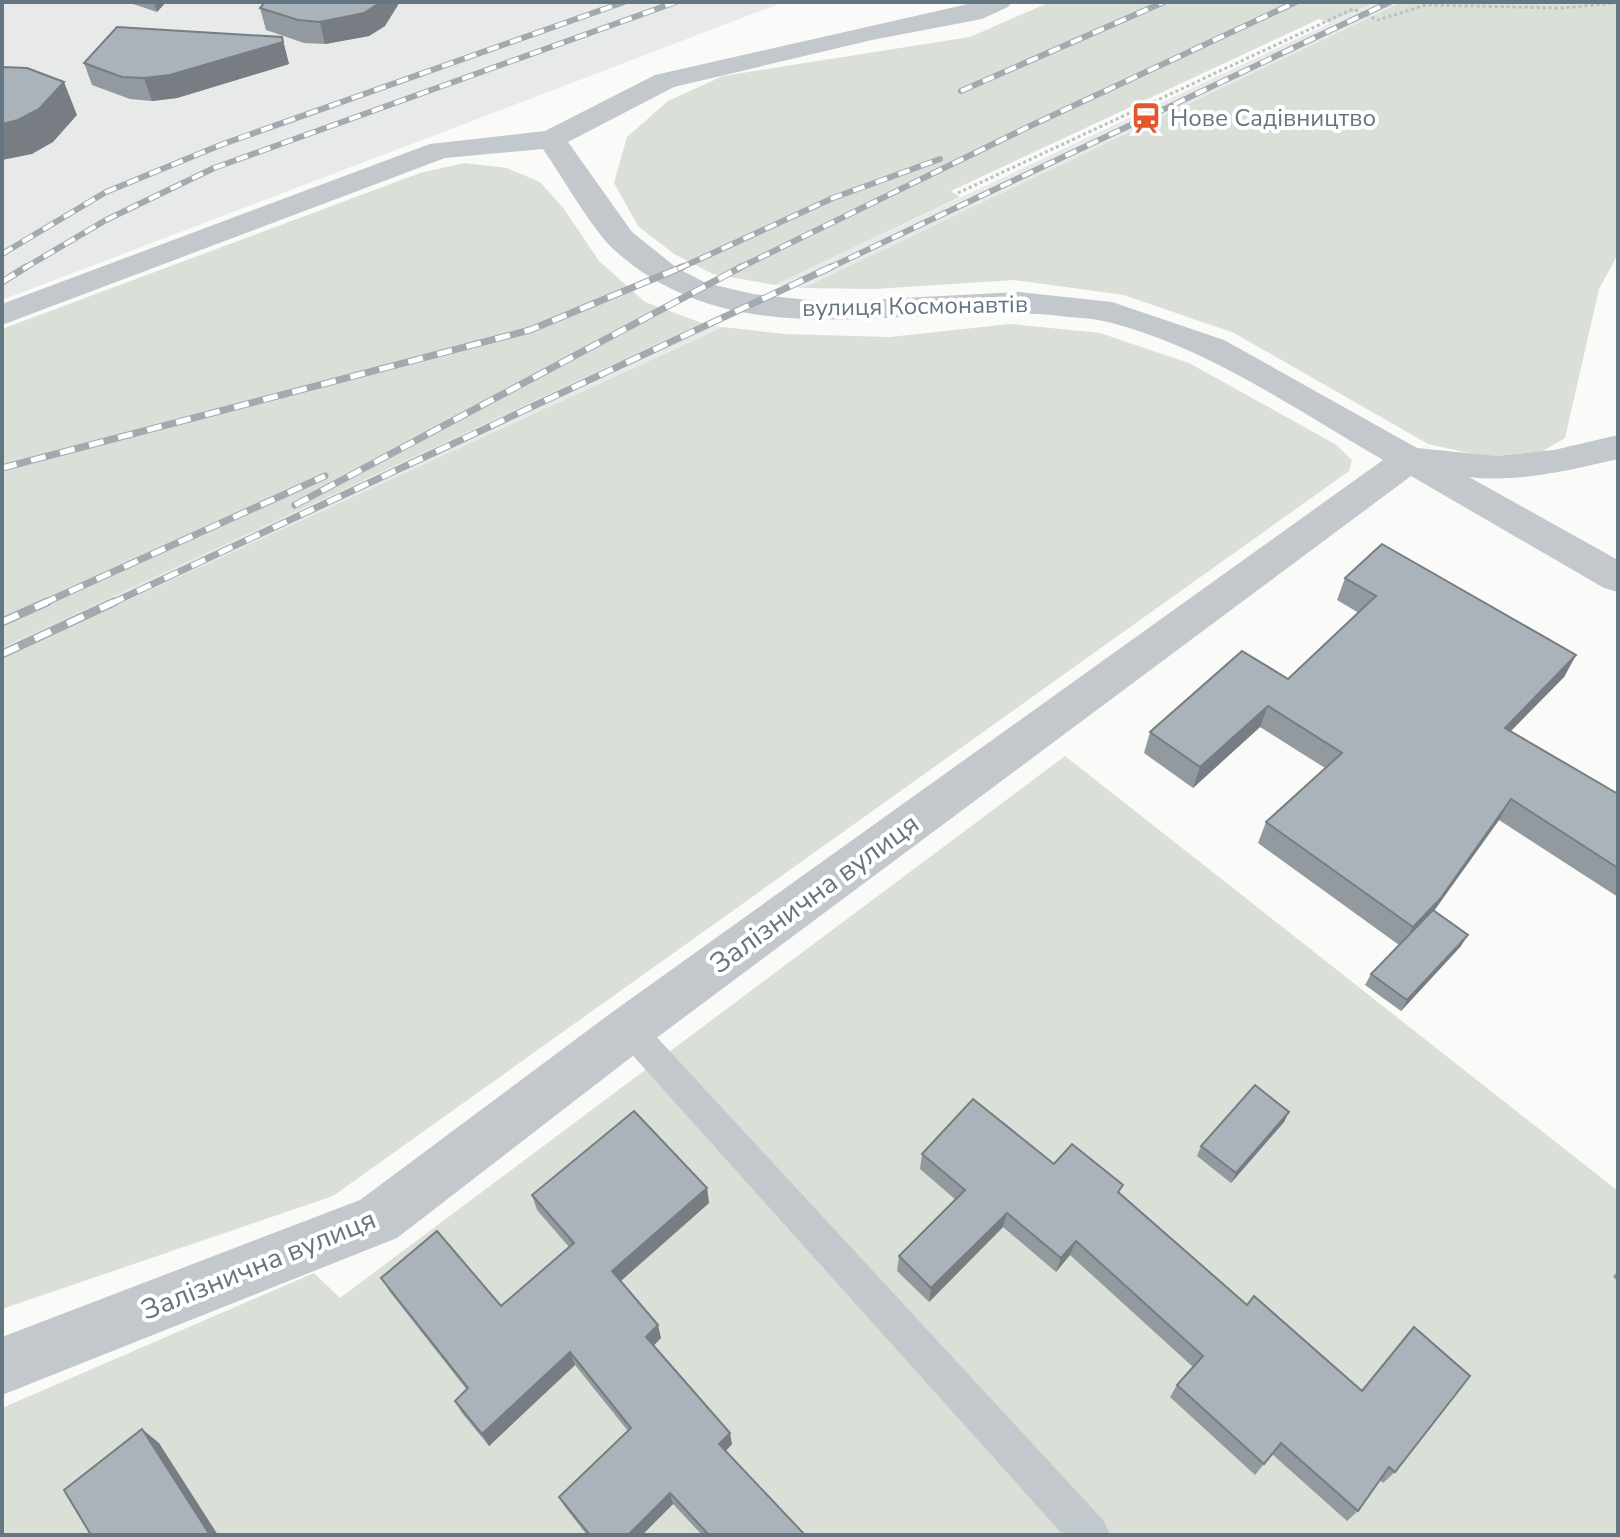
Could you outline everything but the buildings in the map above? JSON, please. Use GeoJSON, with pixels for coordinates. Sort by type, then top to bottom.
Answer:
{"type":"FeatureCollection","features":[{"type":"Feature","properties":{"kind":"street"},"geometry":{"type":"LineString","coordinates":[[2,315],[440,150],[551,139],[665,81],[872,32],[973,13],[999,2]]}},
{"type":"Feature","properties":{"kind":"street","name":"вулиця Космонавтів"},"geometry":{"type":"LineString","coordinates":[[551,139],[621,239],[666,275],[695,290],[753,304],[826,312],[1019,302],[1112,312],[1212,347],[1618,578]]}},
{"type":"Feature","properties":{"kind":"street"},"geometry":{"type":"LineString","coordinates":[[1409,459],[1496,468],[1554,462],[1618,447]]}},
{"type":"Feature","properties":{"kind":"street","name":"Залізнична вулиця"},"geometry":{"type":"LineString","coordinates":[[2,1366],[378,1219],[629,1029],[1409,459]]}},
{"type":"Feature","properties":{"kind":"lane"},"geometry":{"type":"LineString","coordinates":[[629,1029],[1090,1535]]}},
{"type":"Feature","properties":{"kind":"path"},"geometry":{"type":"LineString","coordinates":[[958,193],[1353,9],[1378,20],[1426,5],[1560,8],[1618,3]]}},
{"type":"Feature","properties":{"kind":"shaded area"},"geometry":{"type":"Polygon","coordinates":[[[2,2],[784,2],[2,300],[2,2]]]}},
{"type":"Feature","properties":{"kind":"shaded area"},"geometry":{"type":"Polygon","coordinates":[[[1050,2],[1375,2],[1329,23],[1319,19],[951,191],[960,197],[775,285],[713,274],[674,254],[638,226],[614,183],[627,137],[668,101],[723,76],[970,37],[1050,2]]]}},
{"type":"Feature","properties":{"kind":"shaded area"},"geometry":{"type":"Polygon","coordinates":[[[1375,2],[1402,2],[803,288],[775,285],[1375,2]]]}},
{"type":"Feature","properties":{"kind":"shaded area"},"geometry":{"type":"Polygon","coordinates":[[[1402,2],[1618,2],[1618,254],[1599,289],[1565,438],[1543,451],[1487,457],[1428,444],[1234,333],[1124,295],[1014,280],[874,289],[803,288],[1402,2]]]}},
{"type":"Feature","properties":{"kind":"shaded area"},"geometry":{"type":"Polygon","coordinates":[[[464,163],[507,168],[540,182],[564,209],[599,261],[645,302],[702,323],[2,648],[2,329],[420,173],[464,163]]]}},
{"type":"Feature","properties":{"kind":"shaded area"},"geometry":{"type":"Polygon","coordinates":[[[702,323],[723,327],[2,658],[2,648],[702,323]]]}},
{"type":"Feature","properties":{"kind":"shaded area"},"geometry":{"type":"Polygon","coordinates":[[[1010,324],[1100,333],[1189,363],[1335,444],[1352,460],[1349,471],[333,1196],[2,1309],[2,658],[723,327],[784,334],[890,337],[1010,324]]]}},
{"type":"Feature","properties":{"kind":"shaded area"},"geometry":{"type":"Polygon","coordinates":[[[1065,756],[1618,1191],[1618,1535],[2,1535],[2,1408],[314,1273],[340,1298],[1065,756]]]}},
{"type":"Feature","properties":{"kind":"railway"},"geometry":{"type":"LineString","coordinates":[[2,254],[106,192],[223,144],[624,2]]}},
{"type":"Feature","properties":{"kind":"railway"},"geometry":{"type":"LineString","coordinates":[[23,269],[106,220],[214,168],[676,2]]}},
{"type":"Feature","properties":{"kind":"railway"},"geometry":{"type":"LineString","coordinates":[[961,91],[1164,2]]}},
{"type":"Feature","properties":{"kind":"railway"},"geometry":{"type":"LineString","coordinates":[[740,268],[1030,126],[1296,2]]}},
{"type":"Feature","properties":{"kind":"railway"},"geometry":{"type":"LineString","coordinates":[[827,269],[1390,2]]}},
{"type":"Feature","properties":{"kind":"railway"},"geometry":{"type":"LineString","coordinates":[[678,269],[833,198],[940,159]]}},
{"type":"Feature","properties":{"kind":"railway"},"geometry":{"type":"LineString","coordinates":[[2,282],[26,267]]}},
{"type":"Feature","properties":{"kind":"railway"},"geometry":{"type":"LineString","coordinates":[[2,468],[530,330],[682,267]]}},
{"type":"Feature","properties":{"kind":"railway"},"geometry":{"type":"LineString","coordinates":[[110,604],[831,267]]}},
{"type":"Feature","properties":{"kind":"railway"},"geometry":{"type":"LineString","coordinates":[[295,505],[740,268]]}},
{"type":"Feature","properties":{"kind":"railway"},"geometry":{"type":"LineString","coordinates":[[42,604],[325,476]]}},
{"type":"Feature","properties":{"kind":"railway"},"geometry":{"type":"LineString","coordinates":[[2,622],[47,602]]}},
{"type":"Feature","properties":{"kind":"railway"},"geometry":{"type":"LineString","coordinates":[[2,654],[114,602]]}},
{"type":"Feature","properties":{"kind":"place","name":"Нове Садівництво"},"geometry":{"type":"Point","coordinates":[1146,118]}}]}
